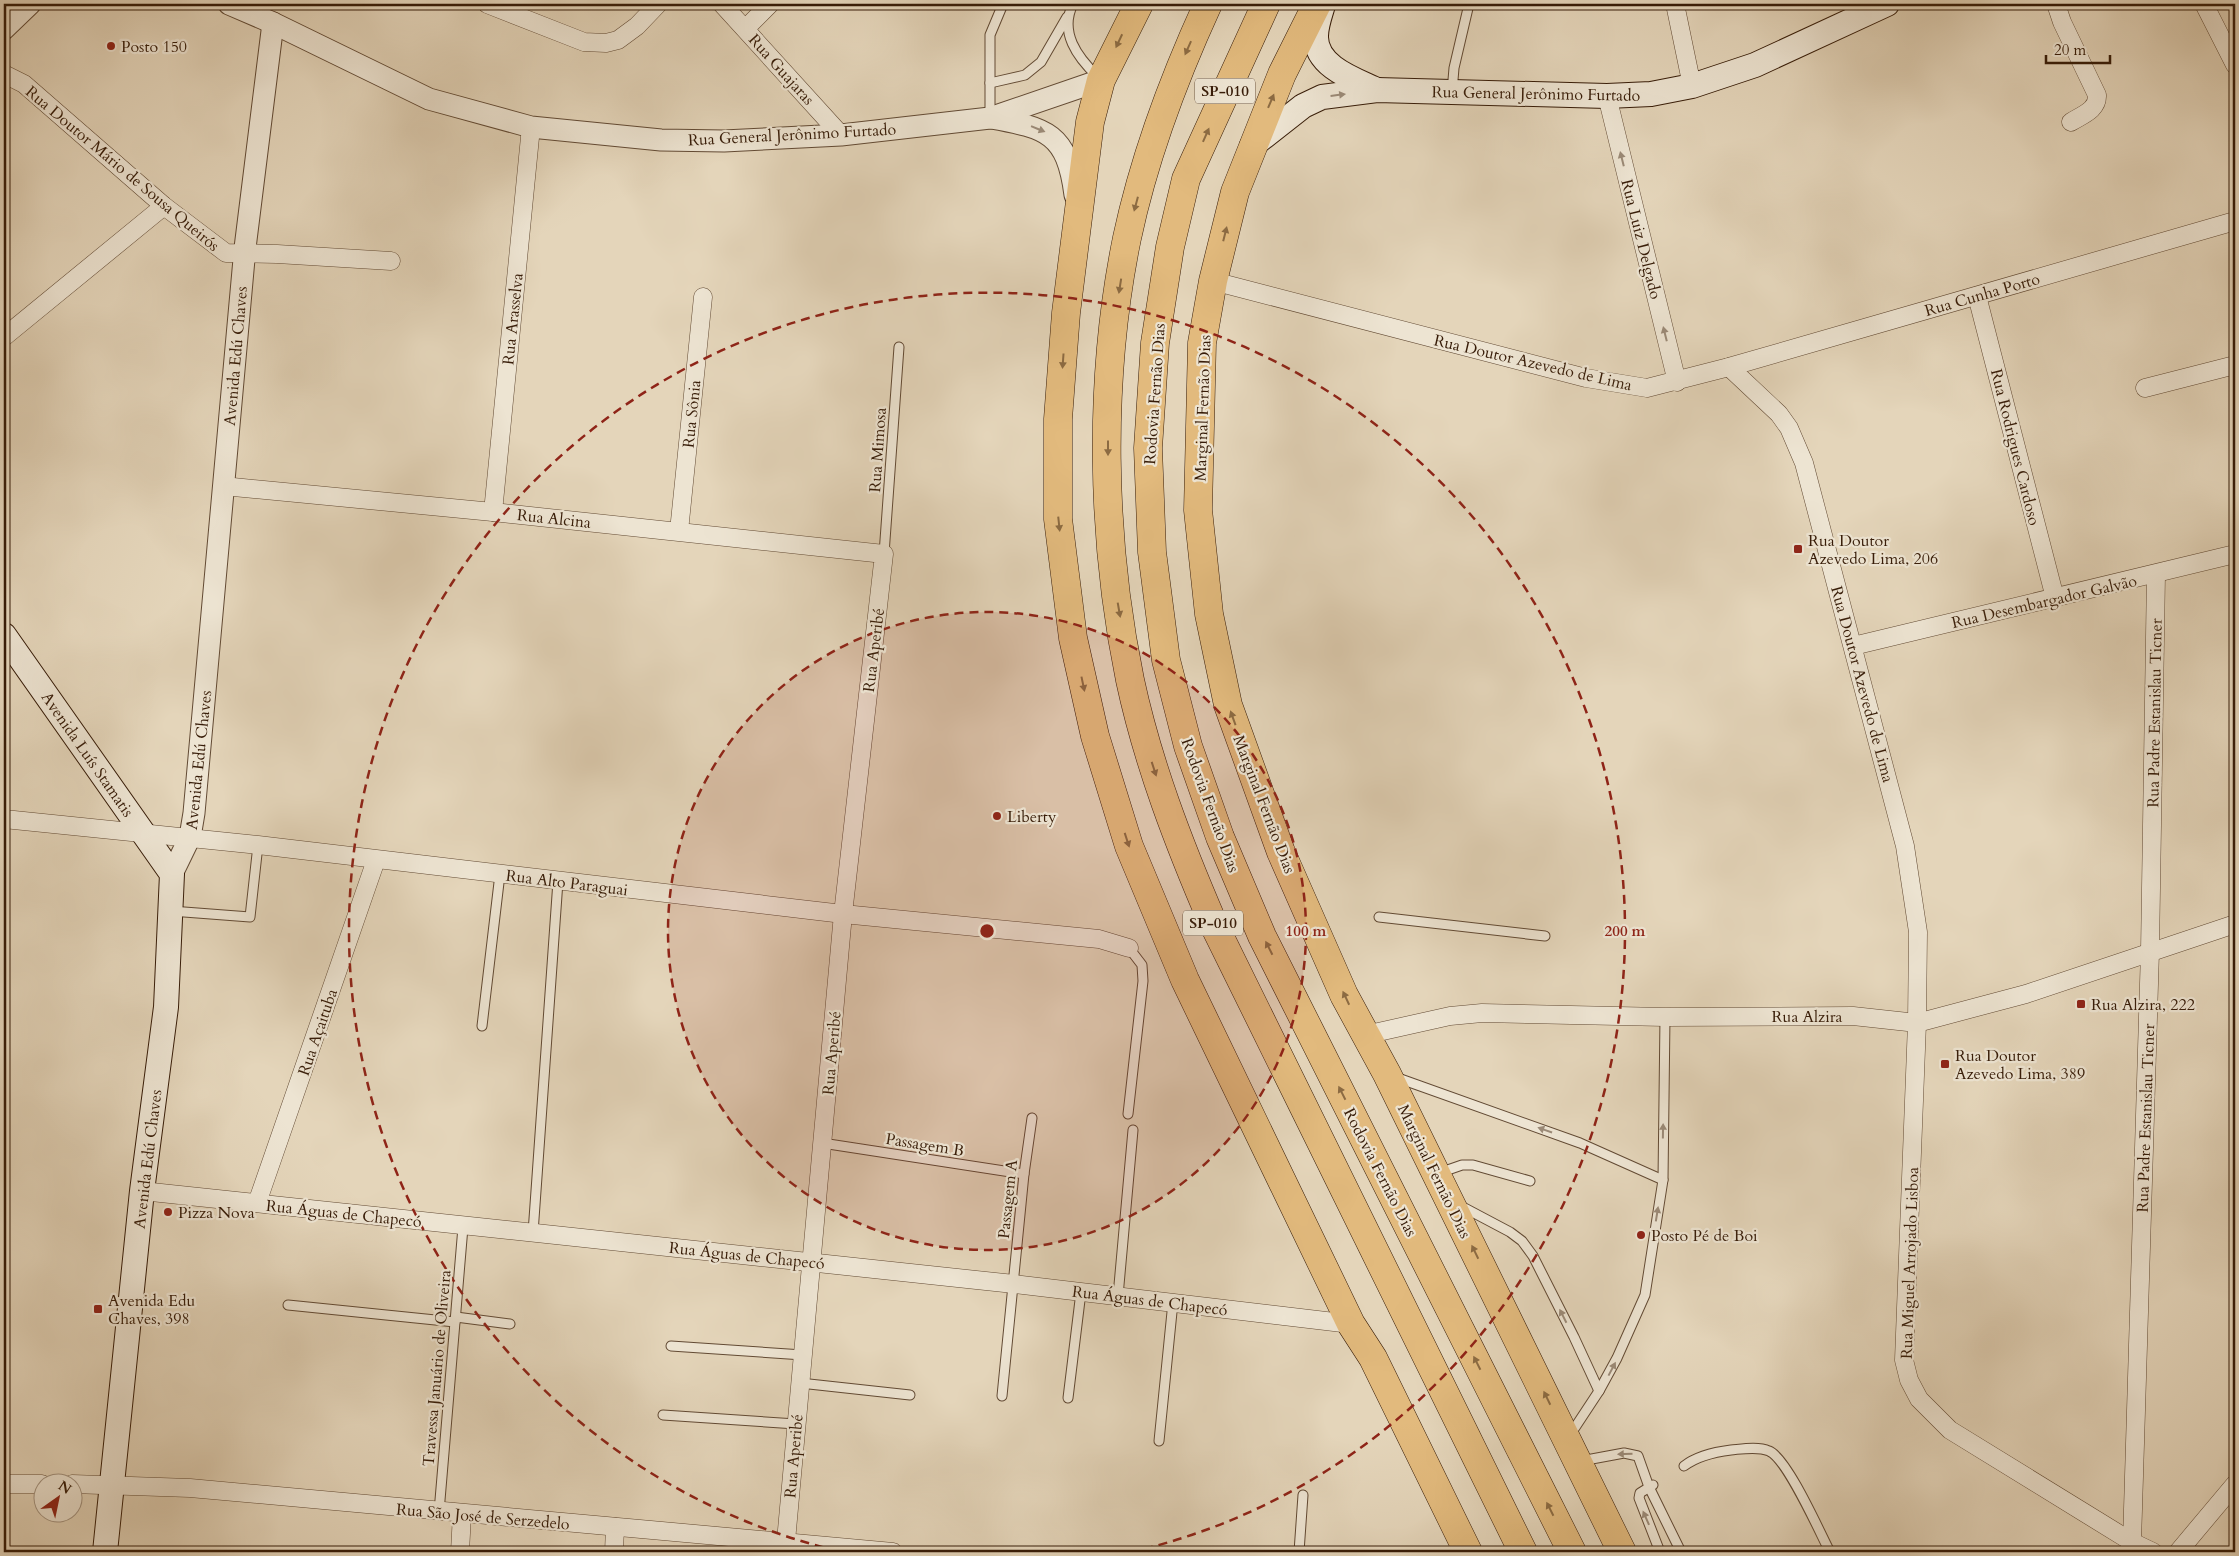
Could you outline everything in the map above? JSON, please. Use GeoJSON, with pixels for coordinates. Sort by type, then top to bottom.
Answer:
{"type":"FeatureCollection","features":[{"type":"Feature","properties":{"kind":"highway","name":"SP-010"},"geometry":{"type":"LineString","coordinates":[[1139,4],[1101,80],[1090,122],[1066,313],[1058,419],[1058,519],[1074,638],[1095,736],[1129,846],[1185,980],[1351,1324],[1373,1358],[1468,1552]]}},
{"type":"Feature","properties":{"kind":"highway","name":"SP-010"},"geometry":{"type":"LineString","coordinates":[[1208,4],[1185,55],[1145,169],[1127,238],[1115,314],[1109,396],[1108,495],[1116,593],[1130,680],[1152,763],[1174,831],[1213,924],[1523,1552]]}},
{"type":"Feature","properties":{"kind":"highway","name":"Rodovia Fernão Dias"},"geometry":{"type":"LineString","coordinates":[[1266,4],[1186,179],[1170,247],[1155,343],[1148,448],[1152,552],[1166,660],[1188,746],[1220,837],[1262,936],[1572,1552]]}},
{"type":"Feature","properties":{"kind":"highway","name":"Marginal Fernão Dias"},"geometry":{"type":"LineString","coordinates":[[1317,4],[1282,74],[1235,192],[1213,281],[1202,343],[1198,510],[1209,614],[1228,705],[1281,852],[1344,995],[1387,1074],[1622,1552]]}},
{"type":"Feature","properties":{"kind":"main road","name":"Rua General Jerônimo Furtado"},"geometry":{"type":"LineString","coordinates":[[1323,4],[1316,37],[1318,48],[1334,68],[1378,90]]}},
{"type":"Feature","properties":{"kind":"main road","name":"Rua General Jerônimo Furtado"},"geometry":{"type":"LineString","coordinates":[[1252,146],[1303,106],[1322,97],[1378,90],[1607,96],[1651,94],[1692,86],[1755,65],[1887,4]]}},
{"type":"Feature","properties":{"kind":"main road","name":"Avenida Luís Stamatis"},"geometry":{"type":"LineString","coordinates":[[4,634],[172,874]]}},
{"type":"Feature","properties":{"kind":"main road","name":"Avenida Edú Chaves"},"geometry":{"type":"LineString","coordinates":[[104,1552],[142,1191],[166,1007],[172,874]]}},
{"type":"Feature","properties":{"kind":"street"},"geometry":{"type":"LineString","coordinates":[[4,29],[30,4]]}},
{"type":"Feature","properties":{"kind":"street","name":"Rua General Jerônimo Furtado"},"geometry":{"type":"LineString","coordinates":[[229,4],[273,23],[429,99],[531,127],[661,140],[724,141],[841,135],[990,118],[1101,80]]}},
{"type":"Feature","properties":{"kind":"street"},"geometry":{"type":"LineString","coordinates":[[487,4],[584,42],[606,43],[618,40],[637,26],[658,4]]}},
{"type":"Feature","properties":{"kind":"street","name":"Rua Guajaras"},"geometry":{"type":"LineString","coordinates":[[722,4],[746,28],[841,135]]}},
{"type":"Feature","properties":{"kind":"street"},"geometry":{"type":"LineString","coordinates":[[746,28],[770,4]]}},
{"type":"Feature","properties":{"kind":"street"},"geometry":{"type":"LineString","coordinates":[[1675,4],[1692,86]]}},
{"type":"Feature","properties":{"kind":"street"},"geometry":{"type":"LineString","coordinates":[[2056,4],[2062,22],[2097,95],[2096,106],[2070,122]]}},
{"type":"Feature","properties":{"kind":"street"},"geometry":{"type":"LineString","coordinates":[[2204,4],[2235,65]]}},
{"type":"Feature","properties":{"kind":"street","name":"Avenida Edú Chaves"},"geometry":{"type":"LineString","coordinates":[[172,874],[190,838],[245,253],[273,23]]}},
{"type":"Feature","properties":{"kind":"street","name":"Rua Doutor Mário de Sousa Queirós"},"geometry":{"type":"LineString","coordinates":[[4,74],[24,84],[164,206],[226,253],[391,261]]}},
{"type":"Feature","properties":{"kind":"street","name":"Rua Luiz Delgado"},"geometry":{"type":"LineString","coordinates":[[1607,96],[1677,382]]}},
{"type":"Feature","properties":{"kind":"street","name":"Rua General Jerônimo Furtado"},"geometry":{"type":"LineString","coordinates":[[990,118],[1038,129],[1058,142],[1068,157],[1073,176],[1078,214]]}},
{"type":"Feature","properties":{"kind":"street","name":"Rua Arasselva"},"geometry":{"type":"LineString","coordinates":[[493,512],[531,127]]}},
{"type":"Feature","properties":{"kind":"street"},"geometry":{"type":"LineString","coordinates":[[4,337],[164,206]]}},
{"type":"Feature","properties":{"kind":"street","name":"Rua Cunha Porto"},"geometry":{"type":"LineString","coordinates":[[1729,367],[2235,221]]}},
{"type":"Feature","properties":{"kind":"street","name":"Rua Doutor Azevedo de Lima"},"geometry":{"type":"LineString","coordinates":[[1213,281],[1586,378],[1647,388],[1677,382],[1729,367],[1762,396],[1789,428],[1809,481],[1905,846],[1918,932],[1917,1023]]}},
{"type":"Feature","properties":{"kind":"street","name":"Rua Rodrigues Cardoso"},"geometry":{"type":"LineString","coordinates":[[1977,296],[2055,598]]}},
{"type":"Feature","properties":{"kind":"street","name":"Rua Sônia"},"geometry":{"type":"LineString","coordinates":[[679,531],[703,297]]}},
{"type":"Feature","properties":{"kind":"street"},"geometry":{"type":"LineString","coordinates":[[2145,388],[2235,365]]}},
{"type":"Feature","properties":{"kind":"street","name":"Rua Alcina"},"geometry":{"type":"LineString","coordinates":[[223,486],[679,531],[884,554]]}},
{"type":"Feature","properties":{"kind":"street","name":"Rua Aperibé"},"geometry":{"type":"LineString","coordinates":[[785,1547],[843,914],[884,554]]}},
{"type":"Feature","properties":{"kind":"street","name":"Rua Desembargador Galvão"},"geometry":{"type":"LineString","coordinates":[[1853,646],[2235,554]]}},
{"type":"Feature","properties":{"kind":"street","name":"Rua Padre Estanislau Ticner"},"geometry":{"type":"LineString","coordinates":[[2132,1542],[2150,951],[2156,574]]}},
{"type":"Feature","properties":{"kind":"street","name":"Rua Alto Paraguai"},"geometry":{"type":"LineString","coordinates":[[4,819],[258,845],[843,914],[1099,940],[1129,948]]}},
{"type":"Feature","properties":{"kind":"street","name":"Rua Açaituba"},"geometry":{"type":"LineString","coordinates":[[258,1204],[376,860]]}},
{"type":"Feature","properties":{"kind":"street","name":"Rua Alzira"},"geometry":{"type":"LineString","coordinates":[[1365,1035],[1450,1016],[1482,1013],[1665,1017],[1853,1016],[1917,1023],[2026,994],[2235,924]]}},
{"type":"Feature","properties":{"kind":"street","name":"Rua Miguel Arrojado Lisboa"},"geometry":{"type":"LineString","coordinates":[[1917,1023],[1904,1360],[1909,1380],[1919,1399],[1950,1430],[2132,1542],[2153,1552]]}},
{"type":"Feature","properties":{"kind":"street","name":"Rua Águas de Chapecó"},"geometry":{"type":"LineString","coordinates":[[142,1191],[1014,1284],[1351,1324]]}},
{"type":"Feature","properties":{"kind":"street"},"geometry":{"type":"LineString","coordinates":[[4,1484],[32,1484]]}},
{"type":"Feature","properties":{"kind":"street","name":"Rua São José de Serzedelo"},"geometry":{"type":"LineString","coordinates":[[82,1484],[190,1488],[615,1527],[785,1547],[893,1552]]}},
{"type":"Feature","properties":{"kind":"street"},"geometry":{"type":"LineString","coordinates":[[2178,1552],[2235,1484]]}},
{"type":"Feature","properties":{"kind":"street"},"geometry":{"type":"LineString","coordinates":[[460,1552],[462,1514]]}},
{"type":"Feature","properties":{"kind":"street"},"geometry":{"type":"LineString","coordinates":[[614,1552],[615,1527]]}},
{"type":"Feature","properties":{"kind":"lane"},"geometry":{"type":"LineString","coordinates":[[990,118],[990,35],[1003,4]]}},
{"type":"Feature","properties":{"kind":"lane"},"geometry":{"type":"LineString","coordinates":[[990,83],[1025,75],[1041,62],[1073,4]]}},
{"type":"Feature","properties":{"kind":"lane"},"geometry":{"type":"LineString","coordinates":[[1452,92],[1454,68],[1469,4]]}},
{"type":"Feature","properties":{"kind":"lane"},"geometry":{"type":"LineString","coordinates":[[1067,17],[1071,41],[1082,61],[1101,80]]}},
{"type":"Feature","properties":{"kind":"lane","name":"Rua Mimosa"},"geometry":{"type":"LineString","coordinates":[[884,554],[899,347]]}},
{"type":"Feature","properties":{"kind":"lane"},"geometry":{"type":"LineString","coordinates":[[171,911],[250,917],[258,845]]}},
{"type":"Feature","properties":{"kind":"lane"},"geometry":{"type":"LineString","coordinates":[[482,1026],[500,874]]}},
{"type":"Feature","properties":{"kind":"lane"},"geometry":{"type":"LineString","coordinates":[[533,1233],[558,881]]}},
{"type":"Feature","properties":{"kind":"lane"},"geometry":{"type":"LineString","coordinates":[[1379,917],[1545,936]]}},
{"type":"Feature","properties":{"kind":"lane"},"geometry":{"type":"LineString","coordinates":[[1128,1114],[1143,981],[1142,965],[1129,948]]}},
{"type":"Feature","properties":{"kind":"lane"},"geometry":{"type":"LineString","coordinates":[[1665,1017],[1663,1180],[1645,1294],[1573,1451],[1633,1453],[1641,1460],[1681,1552]]}},
{"type":"Feature","properties":{"kind":"lane"},"geometry":{"type":"LineString","coordinates":[[1387,1074],[1580,1143],[1663,1180]]}},
{"type":"Feature","properties":{"kind":"lane","name":"Passagem A"},"geometry":{"type":"LineString","coordinates":[[1002,1396],[1024,1174],[1032,1118]]}},
{"type":"Feature","properties":{"kind":"lane"},"geometry":{"type":"LineString","coordinates":[[1118,1296],[1133,1130]]}},
{"type":"Feature","properties":{"kind":"lane","name":"Passagem B"},"geometry":{"type":"LineString","coordinates":[[822,1143],[1024,1174]]}},
{"type":"Feature","properties":{"kind":"lane"},"geometry":{"type":"LineString","coordinates":[[1436,1174],[1462,1164],[1473,1165],[1530,1181]]}},
{"type":"Feature","properties":{"kind":"lane"},"geometry":{"type":"LineString","coordinates":[[1449,1200],[1510,1232],[1522,1241],[1533,1256],[1599,1391]]}},
{"type":"Feature","properties":{"kind":"lane","name":"Travessa Januário de Oliveira"},"geometry":{"type":"LineString","coordinates":[[439,1512],[463,1226]]}},
{"type":"Feature","properties":{"kind":"lane"},"geometry":{"type":"LineString","coordinates":[[1068,1398],[1081,1292]]}},
{"type":"Feature","properties":{"kind":"lane"},"geometry":{"type":"LineString","coordinates":[[1159,1442],[1173,1302]]}},
{"type":"Feature","properties":{"kind":"lane"},"geometry":{"type":"LineString","coordinates":[[288,1305],[510,1324]]}},
{"type":"Feature","properties":{"kind":"lane"},"geometry":{"type":"LineString","coordinates":[[672,1346],[803,1355]]}},
{"type":"Feature","properties":{"kind":"lane"},"geometry":{"type":"LineString","coordinates":[[800,1383],[910,1395]]}},
{"type":"Feature","properties":{"kind":"lane"},"geometry":{"type":"LineString","coordinates":[[663,1415],[796,1424]]}},
{"type":"Feature","properties":{"kind":"lane"},"geometry":{"type":"LineString","coordinates":[[1684,1466],[1694,1459],[1718,1452],[1756,1449],[1769,1451],[1783,1462],[1830,1552]]}},
{"type":"Feature","properties":{"kind":"lane"},"geometry":{"type":"LineString","coordinates":[[1651,1486],[1640,1492],[1639,1498],[1660,1552]]}},
{"type":"Feature","properties":{"kind":"lane"},"geometry":{"type":"LineString","coordinates":[[1299,1552],[1303,1494]]}},
{"type":"Feature","properties":{"kind":"place","name":"Posto 150"},"geometry":{"type":"Point","coordinates":[111,46]}},
{"type":"Feature","properties":{"kind":"place","name":"Rua Doutor Azevedo Lima, 206"},"geometry":{"type":"Point","coordinates":[1798,549]}},
{"type":"Feature","properties":{"kind":"place","name":"Liberty"},"geometry":{"type":"Point","coordinates":[997,816]}},
{"type":"Feature","properties":{"kind":"place","name":"Rua Alzira, 222"},"geometry":{"type":"Point","coordinates":[2081,1004]}},
{"type":"Feature","properties":{"kind":"place","name":"Rua Doutor Azevedo Lima, 389"},"geometry":{"type":"Point","coordinates":[1945,1064]}},
{"type":"Feature","properties":{"kind":"place","name":"Pizza Nova"},"geometry":{"type":"Point","coordinates":[168,1212]}},
{"type":"Feature","properties":{"kind":"place","name":"Posto Pé de Boi"},"geometry":{"type":"Point","coordinates":[1641,1235]}},
{"type":"Feature","properties":{"kind":"place","name":"Avenida Edu Chaves, 398"},"geometry":{"type":"Point","coordinates":[98,1309]}}]}
